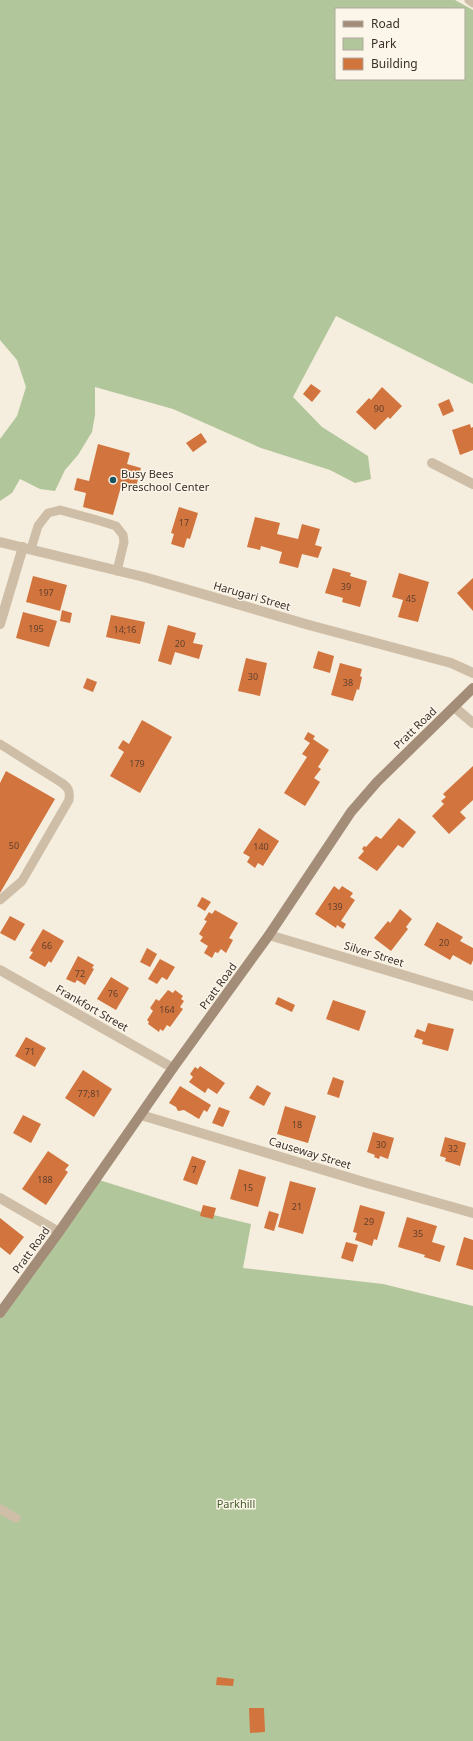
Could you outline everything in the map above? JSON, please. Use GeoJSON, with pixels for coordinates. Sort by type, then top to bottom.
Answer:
{"type":"FeatureCollection","features":[{"type":"Feature","properties":{"kind":"street"},"geometry":{"type":"LineString","coordinates":[[432,463],[473,484]]}},
{"type":"Feature","properties":{"kind":"street","name":"Harugari Street"},"geometry":{"type":"LineString","coordinates":[[0,542],[117,571],[451,662],[473,673]]}},
{"type":"Feature","properties":{"kind":"street"},"geometry":{"type":"LineString","coordinates":[[0,624],[27,548]]}},
{"type":"Feature","properties":{"kind":"street","name":"Pratt Road"},"geometry":{"type":"LineString","coordinates":[[0,1313],[269,935],[362,798],[473,688]]}},
{"type":"Feature","properties":{"kind":"street"},"geometry":{"type":"LineString","coordinates":[[454,707],[473,723]]}},
{"type":"Feature","properties":{"kind":"street","name":"Silver Street"},"geometry":{"type":"LineString","coordinates":[[269,935],[473,996]]}},
{"type":"Feature","properties":{"kind":"street","name":"Frankfort Street"},"geometry":{"type":"LineString","coordinates":[[0,970],[173,1068]]}},
{"type":"Feature","properties":{"kind":"street","name":"Causeway Street"},"geometry":{"type":"LineString","coordinates":[[141,1115],[473,1213]]}},
{"type":"Feature","properties":{"kind":"street"},"geometry":{"type":"LineString","coordinates":[[0,1198],[59,1232]]}},
{"type":"Feature","properties":{"kind":"lane"},"geometry":{"type":"LineString","coordinates":[[469,0],[473,3]]}},
{"type":"Feature","properties":{"kind":"lane"},"geometry":{"type":"LineString","coordinates":[[27,548],[38,526],[48,513],[60,510],[116,526],[123,534],[124,542],[117,571]]}},
{"type":"Feature","properties":{"kind":"lane"},"geometry":{"type":"LineString","coordinates":[[0,744],[62,783],[68,788],[70,793],[69,800],[22,881],[0,900]]}},
{"type":"Feature","properties":{"kind":"lane"},"geometry":{"type":"LineString","coordinates":[[0,1509],[16,1518]]}},
{"type":"Feature","properties":{"kind":"green space"},"geometry":{"type":"Polygon","coordinates":[[[0,0],[455,0],[473,10],[473,384],[336,316],[293,397],[322,427],[368,456],[371,479],[355,483],[330,470],[261,448],[173,409],[95,387],[95,415],[92,432],[78,455],[65,470],[55,491],[40,489],[20,479],[12,493],[0,501],[0,439],[17,416],[26,387],[17,360],[0,340],[0,0]]]}},
{"type":"Feature","properties":{"kind":"green space","name":"Parkhill"},"geometry":{"type":"Polygon","coordinates":[[[96,1179],[201,1212],[251,1224],[243,1268],[383,1284],[473,1306],[473,1741],[0,1741],[0,1313],[96,1179]]]}},
{"type":"Feature","properties":{"kind":"building"},"geometry":{"type":"Polygon","coordinates":[[[311,384],[321,391],[312,402],[303,394],[311,384]]]}},
{"type":"Feature","properties":{"kind":"building"},"geometry":{"type":"Polygon","coordinates":[[[382,387],[402,406],[390,419],[388,417],[375,430],[356,412],[369,398],[371,400],[382,387]]]}},
{"type":"Feature","properties":{"kind":"building"},"geometry":{"type":"Polygon","coordinates":[[[449,399],[454,411],[443,416],[438,404],[449,399]]]}},
{"type":"Feature","properties":{"kind":"building"},"geometry":{"type":"Polygon","coordinates":[[[470,424],[471,428],[473,427],[473,450],[460,455],[452,430],[470,424]]]}},
{"type":"Feature","properties":{"kind":"building"},"geometry":{"type":"Polygon","coordinates":[[[201,433],[207,442],[193,452],[186,443],[201,433]]]}},
{"type":"Feature","properties":{"kind":"building","name":"Busy Bees Preschool Center"},"geometry":{"type":"Polygon","coordinates":[[[98,444],[130,453],[127,464],[141,468],[136,487],[122,483],[113,515],[83,507],[86,493],[74,490],[77,478],[89,481],[98,444]]]}},
{"type":"Feature","properties":{"kind":"building"},"geometry":{"type":"Polygon","coordinates":[[[179,507],[198,513],[190,539],[187,538],[184,548],[171,544],[174,534],[171,533],[179,507]]]}},
{"type":"Feature","properties":{"kind":"building"},"geometry":{"type":"Polygon","coordinates":[[[255,517],[280,523],[277,534],[298,539],[302,524],[320,529],[315,545],[322,547],[318,558],[302,554],[298,568],[279,563],[282,552],[261,546],[260,550],[247,547],[255,517]]]}},
{"type":"Feature","properties":{"kind":"building"},"geometry":{"type":"Polygon","coordinates":[[[333,568],[351,573],[350,576],[367,581],[360,607],[342,602],[343,598],[325,593],[333,568]]]}},
{"type":"Feature","properties":{"kind":"building"},"geometry":{"type":"Polygon","coordinates":[[[399,573],[429,582],[418,622],[398,617],[403,600],[392,597],[399,573]]]}},
{"type":"Feature","properties":{"kind":"building"},"geometry":{"type":"Polygon","coordinates":[[[33,576],[67,585],[60,611],[26,602],[33,576]]]}},
{"type":"Feature","properties":{"kind":"building"},"geometry":{"type":"Polygon","coordinates":[[[473,578],[473,611],[457,593],[473,578]]]}},
{"type":"Feature","properties":{"kind":"building"},"geometry":{"type":"Polygon","coordinates":[[[62,610],[72,613],[70,623],[60,621],[62,610]]]}},
{"type":"Feature","properties":{"kind":"building"},"geometry":{"type":"Polygon","coordinates":[[[23,612],[57,621],[49,647],[16,638],[23,612]]]}},
{"type":"Feature","properties":{"kind":"building"},"geometry":{"type":"Polygon","coordinates":[[[111,615],[145,622],[140,644],[106,637],[111,615]]]}},
{"type":"Feature","properties":{"kind":"building"},"geometry":{"type":"Polygon","coordinates":[[[168,625],[196,633],[193,643],[203,645],[199,659],[175,652],[171,665],[158,661],[168,625]]]}},
{"type":"Feature","properties":{"kind":"building"},"geometry":{"type":"Polygon","coordinates":[[[318,651],[334,656],[330,673],[313,668],[318,651]]]}},
{"type":"Feature","properties":{"kind":"building"},"geometry":{"type":"Polygon","coordinates":[[[246,658],[267,663],[260,696],[238,691],[246,658]]]}},
{"type":"Feature","properties":{"kind":"building"},"geometry":{"type":"Polygon","coordinates":[[[340,663],[362,669],[359,690],[357,689],[353,701],[331,695],[340,663]]]}},
{"type":"Feature","properties":{"kind":"building"},"geometry":{"type":"Polygon","coordinates":[[[87,678],[97,682],[93,692],[83,688],[87,678]]]}},
{"type":"Feature","properties":{"kind":"building"},"geometry":{"type":"Polygon","coordinates":[[[142,720],[172,737],[140,793],[110,776],[124,752],[118,748],[123,740],[129,744],[142,720]]]}},
{"type":"Feature","properties":{"kind":"building"},"geometry":{"type":"Polygon","coordinates":[[[308,732],[315,736],[313,739],[329,750],[318,767],[321,769],[314,778],[320,782],[305,806],[284,793],[307,757],[302,754],[310,743],[304,739],[308,732]]]}},
{"type":"Feature","properties":{"kind":"building"},"geometry":{"type":"Polygon","coordinates":[[[473,766],[473,800],[460,812],[466,818],[449,834],[432,816],[444,804],[441,801],[446,797],[443,794],[473,766]]]}},
{"type":"Feature","properties":{"kind":"building"},"geometry":{"type":"Polygon","coordinates":[[[6,771],[55,799],[0,893],[0,783],[6,771]]]}},
{"type":"Feature","properties":{"kind":"building"},"geometry":{"type":"Polygon","coordinates":[[[399,818],[416,832],[403,848],[398,845],[377,871],[358,858],[364,851],[362,849],[364,846],[366,847],[376,836],[381,839],[399,818]]]}},
{"type":"Feature","properties":{"kind":"building"},"geometry":{"type":"Polygon","coordinates":[[[259,828],[279,841],[263,866],[258,863],[255,868],[247,862],[250,857],[243,853],[259,828]]]}},
{"type":"Feature","properties":{"kind":"building"},"geometry":{"type":"Polygon","coordinates":[[[334,886],[339,890],[342,886],[353,893],[350,897],[355,900],[341,921],[346,924],[343,929],[337,925],[336,928],[315,914],[334,886]]]}},
{"type":"Feature","properties":{"kind":"building"},"geometry":{"type":"Polygon","coordinates":[[[202,897],[211,902],[205,911],[197,906],[202,897]]]}},
{"type":"Feature","properties":{"kind":"building"},"geometry":{"type":"Polygon","coordinates":[[[400,909],[412,919],[406,927],[408,929],[391,951],[374,938],[388,921],[390,923],[400,909]]]}},
{"type":"Feature","properties":{"kind":"building"},"geometry":{"type":"Polygon","coordinates":[[[215,910],[238,923],[229,938],[233,940],[226,953],[221,949],[218,953],[215,952],[212,958],[204,953],[208,946],[200,941],[203,937],[199,934],[207,921],[204,920],[209,912],[212,914],[215,910]]]}},
{"type":"Feature","properties":{"kind":"building"},"geometry":{"type":"Polygon","coordinates":[[[10,916],[25,924],[15,941],[0,933],[10,916]]]}},
{"type":"Feature","properties":{"kind":"building"},"geometry":{"type":"Polygon","coordinates":[[[437,922],[463,937],[460,941],[473,948],[473,960],[471,965],[453,955],[450,960],[424,945],[437,922]]]}},
{"type":"Feature","properties":{"kind":"building"},"geometry":{"type":"Polygon","coordinates":[[[43,929],[64,941],[51,963],[49,961],[45,967],[29,958],[33,952],[30,951],[43,929]]]}},
{"type":"Feature","properties":{"kind":"building"},"geometry":{"type":"Polygon","coordinates":[[[147,948],[157,954],[150,967],[140,962],[147,948]]]}},
{"type":"Feature","properties":{"kind":"building"},"geometry":{"type":"Polygon","coordinates":[[[78,956],[94,965],[92,968],[94,969],[85,985],[77,980],[75,983],[66,979],[78,956]]]}},
{"type":"Feature","properties":{"kind":"building"},"geometry":{"type":"Polygon","coordinates":[[[160,959],[175,967],[167,980],[162,977],[157,984],[148,979],[160,959]]]}},
{"type":"Feature","properties":{"kind":"building"},"geometry":{"type":"Polygon","coordinates":[[[111,977],[129,988],[116,1010],[97,999],[111,977]]]}},
{"type":"Feature","properties":{"kind":"building"},"geometry":{"type":"Polygon","coordinates":[[[168,990],[173,993],[175,990],[183,996],[181,999],[184,1001],[180,1007],[183,1009],[170,1027],[167,1025],[163,1031],[160,1029],[159,1032],[148,1024],[149,1022],[147,1020],[153,1011],[150,1008],[156,999],[159,1001],[168,990]]]}},
{"type":"Feature","properties":{"kind":"building"},"geometry":{"type":"Polygon","coordinates":[[[278,997],[295,1005],[292,1012],[275,1004],[278,997]]]}},
{"type":"Feature","properties":{"kind":"building"},"geometry":{"type":"Polygon","coordinates":[[[333,1000],[366,1011],[359,1031],[326,1019],[333,1000]]]}},
{"type":"Feature","properties":{"kind":"building"},"geometry":{"type":"Polygon","coordinates":[[[428,1023],[454,1029],[448,1051],[422,1044],[423,1040],[414,1037],[417,1029],[425,1032],[428,1023]]]}},
{"type":"Feature","properties":{"kind":"building"},"geometry":{"type":"Polygon","coordinates":[[[26,1037],[46,1048],[35,1067],[15,1056],[26,1037]]]}},
{"type":"Feature","properties":{"kind":"building"},"geometry":{"type":"Polygon","coordinates":[[[200,1066],[225,1083],[217,1094],[208,1088],[205,1093],[189,1082],[193,1077],[190,1074],[195,1067],[198,1069],[200,1066]]]}},
{"type":"Feature","properties":{"kind":"building"},"geometry":{"type":"Polygon","coordinates":[[[83,1070],[112,1089],[94,1117],[65,1098],[83,1070]]]}},
{"type":"Feature","properties":{"kind":"building"},"geometry":{"type":"Polygon","coordinates":[[[333,1077],[344,1081],[339,1098],[327,1094],[333,1077]]]}},
{"type":"Feature","properties":{"kind":"building"},"geometry":{"type":"Polygon","coordinates":[[[257,1085],[271,1093],[264,1106],[249,1098],[257,1085]]]}},
{"type":"Feature","properties":{"kind":"building"},"geometry":{"type":"Polygon","coordinates":[[[180,1086],[211,1105],[207,1112],[204,1110],[199,1119],[184,1110],[178,1111],[176,1107],[169,1103],[180,1086]]]}},
{"type":"Feature","properties":{"kind":"building"},"geometry":{"type":"Polygon","coordinates":[[[285,1106],[316,1116],[308,1143],[277,1134],[285,1106]]]}},
{"type":"Feature","properties":{"kind":"building"},"geometry":{"type":"Polygon","coordinates":[[[219,1107],[230,1111],[223,1127],[212,1123],[219,1107]]]}},
{"type":"Feature","properties":{"kind":"building"},"geometry":{"type":"Polygon","coordinates":[[[23,1115],[41,1124],[31,1143],[13,1133],[23,1115]]]}},
{"type":"Feature","properties":{"kind":"building"},"geometry":{"type":"Polygon","coordinates":[[[373,1132],[394,1138],[388,1159],[380,1156],[379,1159],[374,1157],[375,1155],[367,1152],[373,1132]]]}},
{"type":"Feature","properties":{"kind":"building"},"geometry":{"type":"Polygon","coordinates":[[[445,1137],[466,1143],[460,1166],[445,1161],[446,1158],[440,1156],[445,1137]]]}},
{"type":"Feature","properties":{"kind":"building"},"geometry":{"type":"Polygon","coordinates":[[[48,1151],[69,1165],[65,1170],[68,1172],[46,1205],[22,1189],[48,1151]]]}},
{"type":"Feature","properties":{"kind":"building"},"geometry":{"type":"Polygon","coordinates":[[[192,1156],[206,1161],[197,1185],[183,1180],[192,1156]]]}},
{"type":"Feature","properties":{"kind":"building"},"geometry":{"type":"Polygon","coordinates":[[[239,1169],[266,1177],[258,1207],[230,1199],[239,1169]]]}},
{"type":"Feature","properties":{"kind":"building"},"geometry":{"type":"Polygon","coordinates":[[[290,1181],[316,1188],[303,1234],[278,1227],[290,1181]]]}},
{"type":"Feature","properties":{"kind":"building"},"geometry":{"type":"Polygon","coordinates":[[[203,1205],[216,1208],[213,1219],[200,1216],[203,1205]]]}},
{"type":"Feature","properties":{"kind":"building"},"geometry":{"type":"Polygon","coordinates":[[[360,1205],[385,1212],[377,1240],[374,1239],[372,1246],[355,1240],[357,1233],[353,1232],[360,1205]]]}},
{"type":"Feature","properties":{"kind":"building"},"geometry":{"type":"Polygon","coordinates":[[[269,1211],[279,1214],[274,1231],[264,1228],[269,1211]]]}},
{"type":"Feature","properties":{"kind":"building"},"geometry":{"type":"Polygon","coordinates":[[[407,1217],[437,1226],[432,1242],[445,1246],[440,1262],[424,1257],[425,1255],[398,1247],[407,1217]]]}},
{"type":"Feature","properties":{"kind":"building"},"geometry":{"type":"Polygon","coordinates":[[[0,1218],[24,1237],[10,1255],[0,1247],[0,1218]]]}},
{"type":"Feature","properties":{"kind":"building"},"geometry":{"type":"Polygon","coordinates":[[[464,1237],[473,1240],[473,1270],[456,1265],[464,1237]]]}},
{"type":"Feature","properties":{"kind":"building"},"geometry":{"type":"Polygon","coordinates":[[[346,1242],[358,1245],[353,1262],[341,1258],[346,1242]]]}},
{"type":"Feature","properties":{"kind":"building"},"geometry":{"type":"Polygon","coordinates":[[[217,1677],[234,1679],[233,1686],[216,1685],[217,1677]]]}},
{"type":"Feature","properties":{"kind":"building"},"geometry":{"type":"Polygon","coordinates":[[[249,1708],[264,1708],[265,1732],[250,1733],[249,1708]]]}},
{"type":"Feature","properties":{"kind":"place","name":"Busy Bees Preschool Center"},"geometry":{"type":"Point","coordinates":[113,480]}}]}
